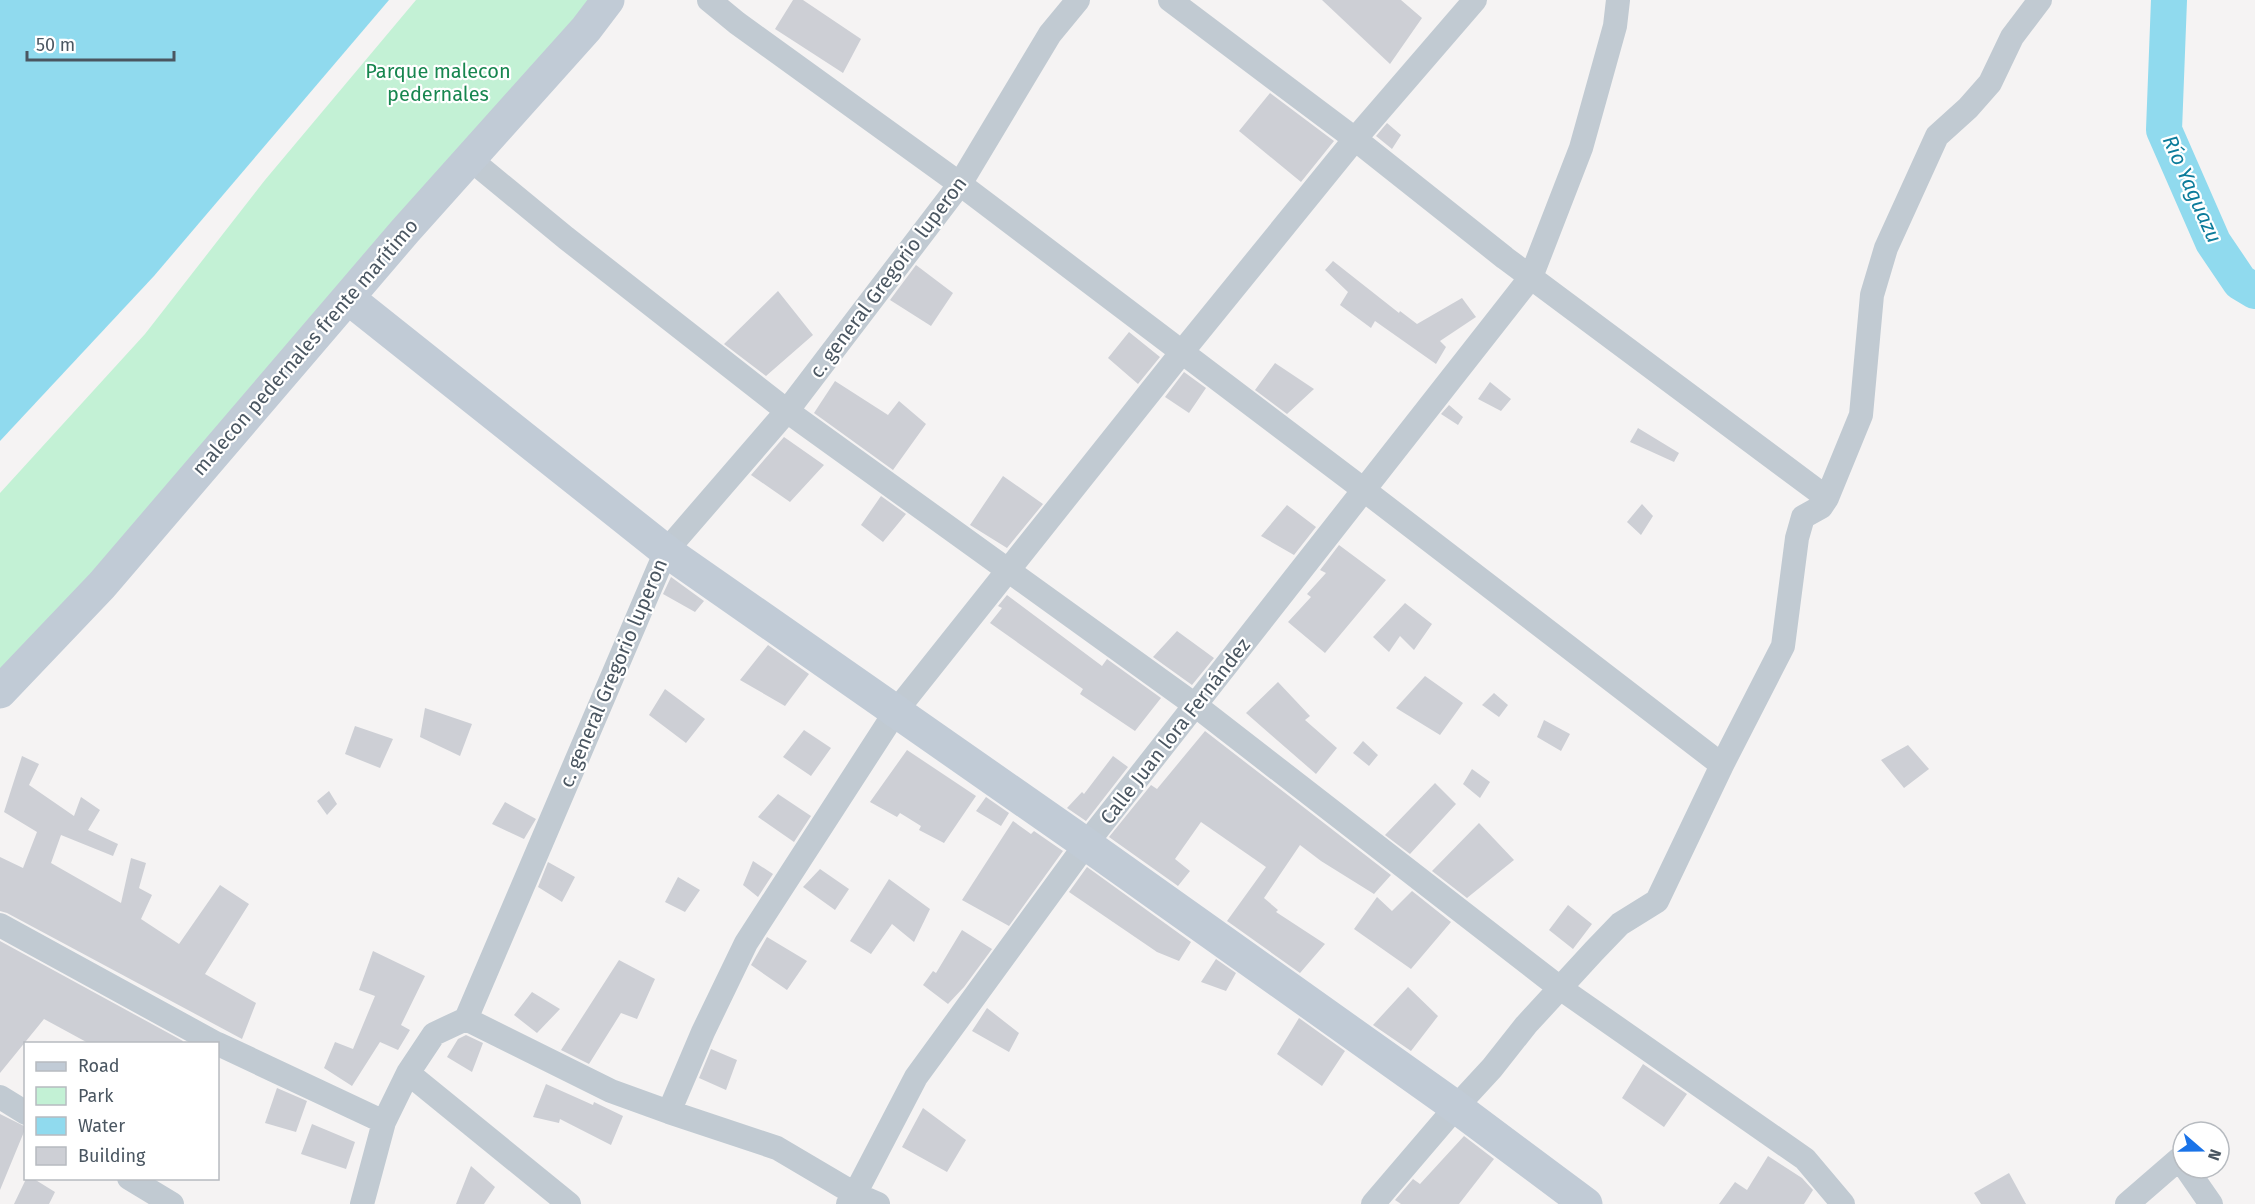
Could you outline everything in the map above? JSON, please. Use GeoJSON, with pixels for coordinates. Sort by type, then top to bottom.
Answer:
{"type":"FeatureCollection","features":[{"type":"Feature","properties":{"kind":"main road","name":"malecon pedernales frente marítimo"},"geometry":{"type":"LineString","coordinates":[[0,692],[102,585],[348,298],[586,29],[608,0]]}},
{"type":"Feature","properties":{"kind":"main road"},"geometry":{"type":"LineString","coordinates":[[348,298],[666,551],[1086,844],[1455,1107],[1586,1204]]}},
{"type":"Feature","properties":{"kind":"street"},"geometry":{"type":"LineString","coordinates":[[709,0],[737,23],[960,184],[1722,765]]}},
{"type":"Feature","properties":{"kind":"street","name":"c. general Gregorio luperon"},"geometry":{"type":"LineString","coordinates":[[466,1019],[666,551],[787,411],[960,184],[1050,34],[1078,0]]}},
{"type":"Feature","properties":{"kind":"street"},"geometry":{"type":"LineString","coordinates":[[1170,0],[1355,139],[1531,277],[1827,498]]}},
{"type":"Feature","properties":{"kind":"street"},"geometry":{"type":"LineString","coordinates":[[669,1112],[703,1032],[746,943],[896,711],[1355,139],[1475,0]]}},
{"type":"Feature","properties":{"kind":"street","name":"Calle Juan lora Fernández"},"geometry":{"type":"LineString","coordinates":[[851,1199],[916,1077],[1086,844],[1531,277],[1581,148],[1615,26],[1618,0]]}},
{"type":"Feature","properties":{"kind":"street"},"geometry":{"type":"LineString","coordinates":[[1373,1204],[1560,988],[1620,924],[1657,901],[1722,765],[1783,646],[1797,538],[1803,517],[1821,507],[1827,498],[1862,415],[1872,295],[1886,248],[1937,136],[1968,108],[1990,83],[2012,37],[2040,0]]}},
{"type":"Feature","properties":{"kind":"street"},"geometry":{"type":"LineString","coordinates":[[470,159],[787,411],[1195,705],[1560,988],[1805,1159],[1843,1204]]}},
{"type":"Feature","properties":{"kind":"street"},"geometry":{"type":"LineString","coordinates":[[0,925],[213,1042]]}},
{"type":"Feature","properties":{"kind":"street"},"geometry":{"type":"LineString","coordinates":[[362,1204],[384,1122],[408,1073],[434,1034],[466,1019],[610,1091],[777,1148],[851,1199],[878,1204]]}},
{"type":"Feature","properties":{"kind":"street"},"geometry":{"type":"LineString","coordinates":[[219,1045],[384,1122]]}},
{"type":"Feature","properties":{"kind":"street"},"geometry":{"type":"LineString","coordinates":[[408,1073],[569,1204]]}},
{"type":"Feature","properties":{"kind":"street"},"geometry":{"type":"LineString","coordinates":[[0,1097],[24,1112]]}},
{"type":"Feature","properties":{"kind":"street"},"geometry":{"type":"LineString","coordinates":[[2127,1204],[2171,1166]]}},
{"type":"Feature","properties":{"kind":"street"},"geometry":{"type":"LineString","coordinates":[[2194,1180],[2211,1204]]}},
{"type":"Feature","properties":{"kind":"street"},"geometry":{"type":"LineString","coordinates":[[142,1188],[172,1204]]}},
{"type":"Feature","properties":{"kind":"green space","name":"Parque malecon pedernales"},"geometry":{"type":"Polygon","coordinates":[[[416,0],[598,0],[0,692],[0,493],[145,334],[265,180],[416,0]]]}},
{"type":"Feature","properties":{"kind":"water"},"geometry":{"type":"Polygon","coordinates":[[[0,0],[389,0],[154,276],[0,441],[0,0]]]}},
{"type":"Feature","properties":{"kind":"building"},"geometry":{"type":"Polygon","coordinates":[[[793,0],[803,0],[861,39],[843,73],[775,29],[793,0]]]}},
{"type":"Feature","properties":{"kind":"building"},"geometry":{"type":"Polygon","coordinates":[[[1322,0],[1401,0],[1422,18],[1390,64],[1322,0]]]}},
{"type":"Feature","properties":{"kind":"building"},"geometry":{"type":"Polygon","coordinates":[[[1270,93],[1334,141],[1301,182],[1239,131],[1270,93]]]}},
{"type":"Feature","properties":{"kind":"building"},"geometry":{"type":"Polygon","coordinates":[[[1387,123],[1401,135],[1392,149],[1376,136],[1387,123]]]}},
{"type":"Feature","properties":{"kind":"building"},"geometry":{"type":"Polygon","coordinates":[[[1333,261],[1399,313],[1400,311],[1417,324],[1462,298],[1476,317],[1440,341],[1446,347],[1436,364],[1375,321],[1371,328],[1340,305],[1348,292],[1325,270],[1333,261]]]}},
{"type":"Feature","properties":{"kind":"building"},"geometry":{"type":"Polygon","coordinates":[[[916,265],[953,293],[931,326],[890,300],[916,265]]]}},
{"type":"Feature","properties":{"kind":"building"},"geometry":{"type":"Polygon","coordinates":[[[778,291],[813,335],[766,376],[724,344],[778,291]]]}},
{"type":"Feature","properties":{"kind":"building"},"geometry":{"type":"Polygon","coordinates":[[[1129,332],[1160,357],[1138,384],[1108,358],[1129,332]]]}},
{"type":"Feature","properties":{"kind":"building"},"geometry":{"type":"Polygon","coordinates":[[[1275,363],[1314,389],[1287,414],[1255,390],[1275,363]]]}},
{"type":"Feature","properties":{"kind":"building"},"geometry":{"type":"Polygon","coordinates":[[[1184,372],[1206,388],[1189,413],[1165,397],[1184,372]]]}},
{"type":"Feature","properties":{"kind":"building"},"geometry":{"type":"Polygon","coordinates":[[[835,381],[888,415],[899,401],[926,424],[893,470],[814,413],[835,381]]]}},
{"type":"Feature","properties":{"kind":"building"},"geometry":{"type":"Polygon","coordinates":[[[1490,382],[1511,399],[1501,411],[1478,399],[1490,382]]]}},
{"type":"Feature","properties":{"kind":"building"},"geometry":{"type":"Polygon","coordinates":[[[1449,405],[1463,417],[1458,425],[1441,414],[1449,405]]]}},
{"type":"Feature","properties":{"kind":"building"},"geometry":{"type":"Polygon","coordinates":[[[1638,428],[1679,453],[1674,462],[1630,442],[1638,428]]]}},
{"type":"Feature","properties":{"kind":"building"},"geometry":{"type":"Polygon","coordinates":[[[784,437],[824,465],[790,502],[751,475],[784,437]]]}},
{"type":"Feature","properties":{"kind":"building"},"geometry":{"type":"Polygon","coordinates":[[[1003,476],[1043,504],[1007,548],[970,525],[1003,476]]]}},
{"type":"Feature","properties":{"kind":"building"},"geometry":{"type":"Polygon","coordinates":[[[881,496],[906,514],[883,542],[861,525],[881,496]]]}},
{"type":"Feature","properties":{"kind":"building"},"geometry":{"type":"Polygon","coordinates":[[[1642,504],[1653,516],[1641,535],[1627,522],[1642,504]]]}},
{"type":"Feature","properties":{"kind":"building"},"geometry":{"type":"Polygon","coordinates":[[[1287,505],[1316,527],[1294,555],[1261,536],[1287,505]]]}},
{"type":"Feature","properties":{"kind":"building"},"geometry":{"type":"Polygon","coordinates":[[[1339,545],[1386,580],[1325,653],[1288,622],[1311,597],[1307,594],[1326,573],[1320,570],[1339,545]]]}},
{"type":"Feature","properties":{"kind":"building"},"geometry":{"type":"Polygon","coordinates":[[[671,577],[704,601],[695,612],[663,594],[671,577]]]}},
{"type":"Feature","properties":{"kind":"building"},"geometry":{"type":"Polygon","coordinates":[[[1007,595],[1102,666],[1107,659],[1161,698],[1135,731],[1080,694],[1083,689],[990,623],[1002,608],[998,606],[1007,595]]]}},
{"type":"Feature","properties":{"kind":"building"},"geometry":{"type":"Polygon","coordinates":[[[1405,603],[1432,624],[1414,650],[1400,636],[1389,652],[1373,637],[1405,603]]]}},
{"type":"Feature","properties":{"kind":"building"},"geometry":{"type":"Polygon","coordinates":[[[1177,631],[1214,658],[1192,685],[1153,657],[1177,631]]]}},
{"type":"Feature","properties":{"kind":"building"},"geometry":{"type":"Polygon","coordinates":[[[768,645],[809,674],[785,706],[740,680],[768,645]]]}},
{"type":"Feature","properties":{"kind":"building"},"geometry":{"type":"Polygon","coordinates":[[[1425,676],[1463,703],[1440,735],[1396,708],[1425,676]]]}},
{"type":"Feature","properties":{"kind":"building"},"geometry":{"type":"Polygon","coordinates":[[[1278,682],[1310,716],[1305,720],[1337,748],[1316,774],[1246,713],[1278,682]]]}},
{"type":"Feature","properties":{"kind":"building"},"geometry":{"type":"Polygon","coordinates":[[[665,689],[705,719],[686,743],[649,715],[665,689]]]}},
{"type":"Feature","properties":{"kind":"building"},"geometry":{"type":"Polygon","coordinates":[[[1494,693],[1508,705],[1499,717],[1482,705],[1494,693]]]}},
{"type":"Feature","properties":{"kind":"building"},"geometry":{"type":"Polygon","coordinates":[[[425,708],[472,724],[460,756],[420,737],[425,708]]]}},
{"type":"Feature","properties":{"kind":"building"},"geometry":{"type":"Polygon","coordinates":[[[1544,720],[1570,734],[1561,751],[1537,737],[1544,720]]]}},
{"type":"Feature","properties":{"kind":"building"},"geometry":{"type":"Polygon","coordinates":[[[355,726],[393,739],[380,768],[345,754],[355,726]]]}},
{"type":"Feature","properties":{"kind":"building"},"geometry":{"type":"Polygon","coordinates":[[[804,730],[831,748],[811,776],[783,757],[804,730]]]}},
{"type":"Feature","properties":{"kind":"building"},"geometry":{"type":"Polygon","coordinates":[[[1205,731],[1391,875],[1374,894],[1300,845],[1264,898],[1278,910],[1276,912],[1325,944],[1300,973],[1227,921],[1266,867],[1201,822],[1175,859],[1190,871],[1178,886],[1109,837],[1151,785],[1157,789],[1205,731]]]}},
{"type":"Feature","properties":{"kind":"building"},"geometry":{"type":"Polygon","coordinates":[[[1363,741],[1378,755],[1369,766],[1353,753],[1363,741]]]}},
{"type":"Feature","properties":{"kind":"building"},"geometry":{"type":"Polygon","coordinates":[[[1908,745],[1929,769],[1904,788],[1881,760],[1908,745]]]}},
{"type":"Feature","properties":{"kind":"building"},"geometry":{"type":"Polygon","coordinates":[[[907,750],[976,796],[944,843],[919,830],[921,826],[900,813],[897,817],[870,802],[907,750]]]}},
{"type":"Feature","properties":{"kind":"building"},"geometry":{"type":"Polygon","coordinates":[[[22,756],[39,764],[29,785],[74,816],[81,797],[100,810],[88,830],[118,844],[113,856],[61,835],[51,863],[121,903],[131,858],[146,863],[139,888],[152,895],[141,919],[179,944],[220,885],[249,904],[205,974],[256,1003],[242,1039],[0,911],[0,857],[23,868],[37,832],[4,812],[22,756]]]}},
{"type":"Feature","properties":{"kind":"building"},"geometry":{"type":"Polygon","coordinates":[[[1113,756],[1128,767],[1086,821],[1067,808],[1082,792],[1084,794],[1113,756]]]}},
{"type":"Feature","properties":{"kind":"building"},"geometry":{"type":"Polygon","coordinates":[[[1472,769],[1490,782],[1480,798],[1463,784],[1472,769]]]}},
{"type":"Feature","properties":{"kind":"building"},"geometry":{"type":"Polygon","coordinates":[[[1435,783],[1456,804],[1410,854],[1385,835],[1435,783]]]}},
{"type":"Feature","properties":{"kind":"building"},"geometry":{"type":"Polygon","coordinates":[[[329,791],[337,804],[327,815],[317,801],[329,791]]]}},
{"type":"Feature","properties":{"kind":"building"},"geometry":{"type":"Polygon","coordinates":[[[778,794],[811,816],[794,842],[758,817],[778,794]]]}},
{"type":"Feature","properties":{"kind":"building"},"geometry":{"type":"Polygon","coordinates":[[[986,797],[1009,813],[1001,826],[976,811],[986,797]]]}},
{"type":"Feature","properties":{"kind":"building"},"geometry":{"type":"Polygon","coordinates":[[[505,802],[536,819],[524,839],[492,824],[505,802]]]}},
{"type":"Feature","properties":{"kind":"building"},"geometry":{"type":"Polygon","coordinates":[[[1013,821],[1031,834],[1034,831],[1063,851],[1009,926],[962,900],[1013,821]]]}},
{"type":"Feature","properties":{"kind":"building"},"geometry":{"type":"Polygon","coordinates":[[[1479,823],[1514,860],[1467,898],[1432,871],[1479,823]]]}},
{"type":"Feature","properties":{"kind":"building"},"geometry":{"type":"Polygon","coordinates":[[[753,861],[773,874],[758,897],[743,885],[753,861]]]}},
{"type":"Feature","properties":{"kind":"building"},"geometry":{"type":"Polygon","coordinates":[[[548,862],[575,877],[562,902],[538,887],[548,862]]]}},
{"type":"Feature","properties":{"kind":"building"},"geometry":{"type":"Polygon","coordinates":[[[1087,867],[1191,942],[1179,961],[1157,952],[1069,892],[1087,867]]]}},
{"type":"Feature","properties":{"kind":"building"},"geometry":{"type":"Polygon","coordinates":[[[820,869],[849,889],[835,910],[803,887],[820,869]]]}},
{"type":"Feature","properties":{"kind":"building"},"geometry":{"type":"Polygon","coordinates":[[[678,877],[700,890],[685,912],[665,902],[678,877]]]}},
{"type":"Feature","properties":{"kind":"building"},"geometry":{"type":"Polygon","coordinates":[[[889,879],[930,909],[914,942],[892,924],[871,954],[850,941],[889,879]]]}},
{"type":"Feature","properties":{"kind":"building"},"geometry":{"type":"Polygon","coordinates":[[[1412,891],[1451,922],[1411,969],[1354,929],[1377,897],[1392,911],[1412,891]]]}},
{"type":"Feature","properties":{"kind":"building"},"geometry":{"type":"Polygon","coordinates":[[[1568,905],[1592,924],[1573,949],[1549,930],[1568,905]]]}},
{"type":"Feature","properties":{"kind":"building"},"geometry":{"type":"Polygon","coordinates":[[[962,930],[992,949],[964,987],[948,1004],[923,985],[933,971],[936,973],[962,930]]]}},
{"type":"Feature","properties":{"kind":"building"},"geometry":{"type":"Polygon","coordinates":[[[767,937],[807,961],[787,990],[751,965],[767,937]]]}},
{"type":"Feature","properties":{"kind":"building"},"geometry":{"type":"Polygon","coordinates":[[[0,941],[183,1041],[86,1042],[44,1019],[0,1073],[0,941]]]}},
{"type":"Feature","properties":{"kind":"building"},"geometry":{"type":"Polygon","coordinates":[[[373,951],[425,976],[401,1025],[410,1030],[398,1050],[380,1042],[352,1086],[324,1068],[335,1042],[353,1049],[375,996],[359,990],[373,951]]]}},
{"type":"Feature","properties":{"kind":"building"},"geometry":{"type":"Polygon","coordinates":[[[1216,959],[1236,973],[1226,991],[1201,982],[1216,959]]]}},
{"type":"Feature","properties":{"kind":"building"},"geometry":{"type":"Polygon","coordinates":[[[619,960],[655,979],[637,1019],[621,1013],[589,1064],[561,1050],[619,960]]]}},
{"type":"Feature","properties":{"kind":"building"},"geometry":{"type":"Polygon","coordinates":[[[1408,987],[1438,1016],[1411,1051],[1373,1025],[1408,987]]]}},
{"type":"Feature","properties":{"kind":"building"},"geometry":{"type":"Polygon","coordinates":[[[532,992],[560,1009],[537,1033],[514,1015],[532,992]]]}},
{"type":"Feature","properties":{"kind":"building"},"geometry":{"type":"Polygon","coordinates":[[[987,1008],[1019,1033],[1009,1052],[972,1031],[987,1008]]]}},
{"type":"Feature","properties":{"kind":"building"},"geometry":{"type":"Polygon","coordinates":[[[1299,1018],[1345,1051],[1322,1086],[1277,1054],[1299,1018]]]}},
{"type":"Feature","properties":{"kind":"building"},"geometry":{"type":"Polygon","coordinates":[[[466,1035],[483,1043],[472,1072],[447,1057],[458,1039],[466,1035]]]}},
{"type":"Feature","properties":{"kind":"building"},"geometry":{"type":"Polygon","coordinates":[[[711,1049],[737,1060],[726,1090],[699,1078],[711,1049]]]}},
{"type":"Feature","properties":{"kind":"building"},"geometry":{"type":"Polygon","coordinates":[[[1643,1064],[1687,1094],[1664,1127],[1622,1098],[1643,1064]]]}},
{"type":"Feature","properties":{"kind":"building"},"geometry":{"type":"Polygon","coordinates":[[[546,1084],[623,1116],[611,1145],[560,1119],[559,1123],[533,1117],[546,1084]]]}},
{"type":"Feature","properties":{"kind":"building"},"geometry":{"type":"Polygon","coordinates":[[[277,1088],[307,1101],[296,1132],[265,1123],[277,1088]]]}},
{"type":"Feature","properties":{"kind":"building"},"geometry":{"type":"Polygon","coordinates":[[[923,1108],[966,1140],[947,1172],[902,1147],[923,1108]]]}},
{"type":"Feature","properties":{"kind":"building"},"geometry":{"type":"Polygon","coordinates":[[[0,1114],[24,1126],[24,1132],[0,1190],[0,1114]]]}},
{"type":"Feature","properties":{"kind":"building"},"geometry":{"type":"Polygon","coordinates":[[[312,1124],[355,1142],[346,1169],[301,1154],[312,1124]]]}},
{"type":"Feature","properties":{"kind":"building"},"geometry":{"type":"Polygon","coordinates":[[[1464,1136],[1494,1159],[1459,1204],[1401,1204],[1395,1200],[1413,1179],[1420,1184],[1464,1136]]]}},
{"type":"Feature","properties":{"kind":"building"},"geometry":{"type":"Polygon","coordinates":[[[1768,1156],[1802,1178],[1813,1190],[1804,1204],[1719,1204],[1735,1182],[1747,1190],[1768,1156]]]}},
{"type":"Feature","properties":{"kind":"building"},"geometry":{"type":"Polygon","coordinates":[[[471,1166],[495,1187],[484,1204],[456,1204],[471,1166]]]}},
{"type":"Feature","properties":{"kind":"building"},"geometry":{"type":"Polygon","coordinates":[[[2009,1173],[2026,1204],[1981,1204],[1974,1193],[2009,1173]]]}},
{"type":"Feature","properties":{"kind":"building"},"geometry":{"type":"Polygon","coordinates":[[[26,1180],[36,1180],[55,1192],[49,1204],[14,1204],[26,1180]]]}},
{"type":"Feature","properties":{"kind":"waterway","name":"Río Yaguazu"},"geometry":{"type":"LineString","coordinates":[[2169,0],[2164,130],[2213,242],[2240,282],[2255,291]]}}]}
